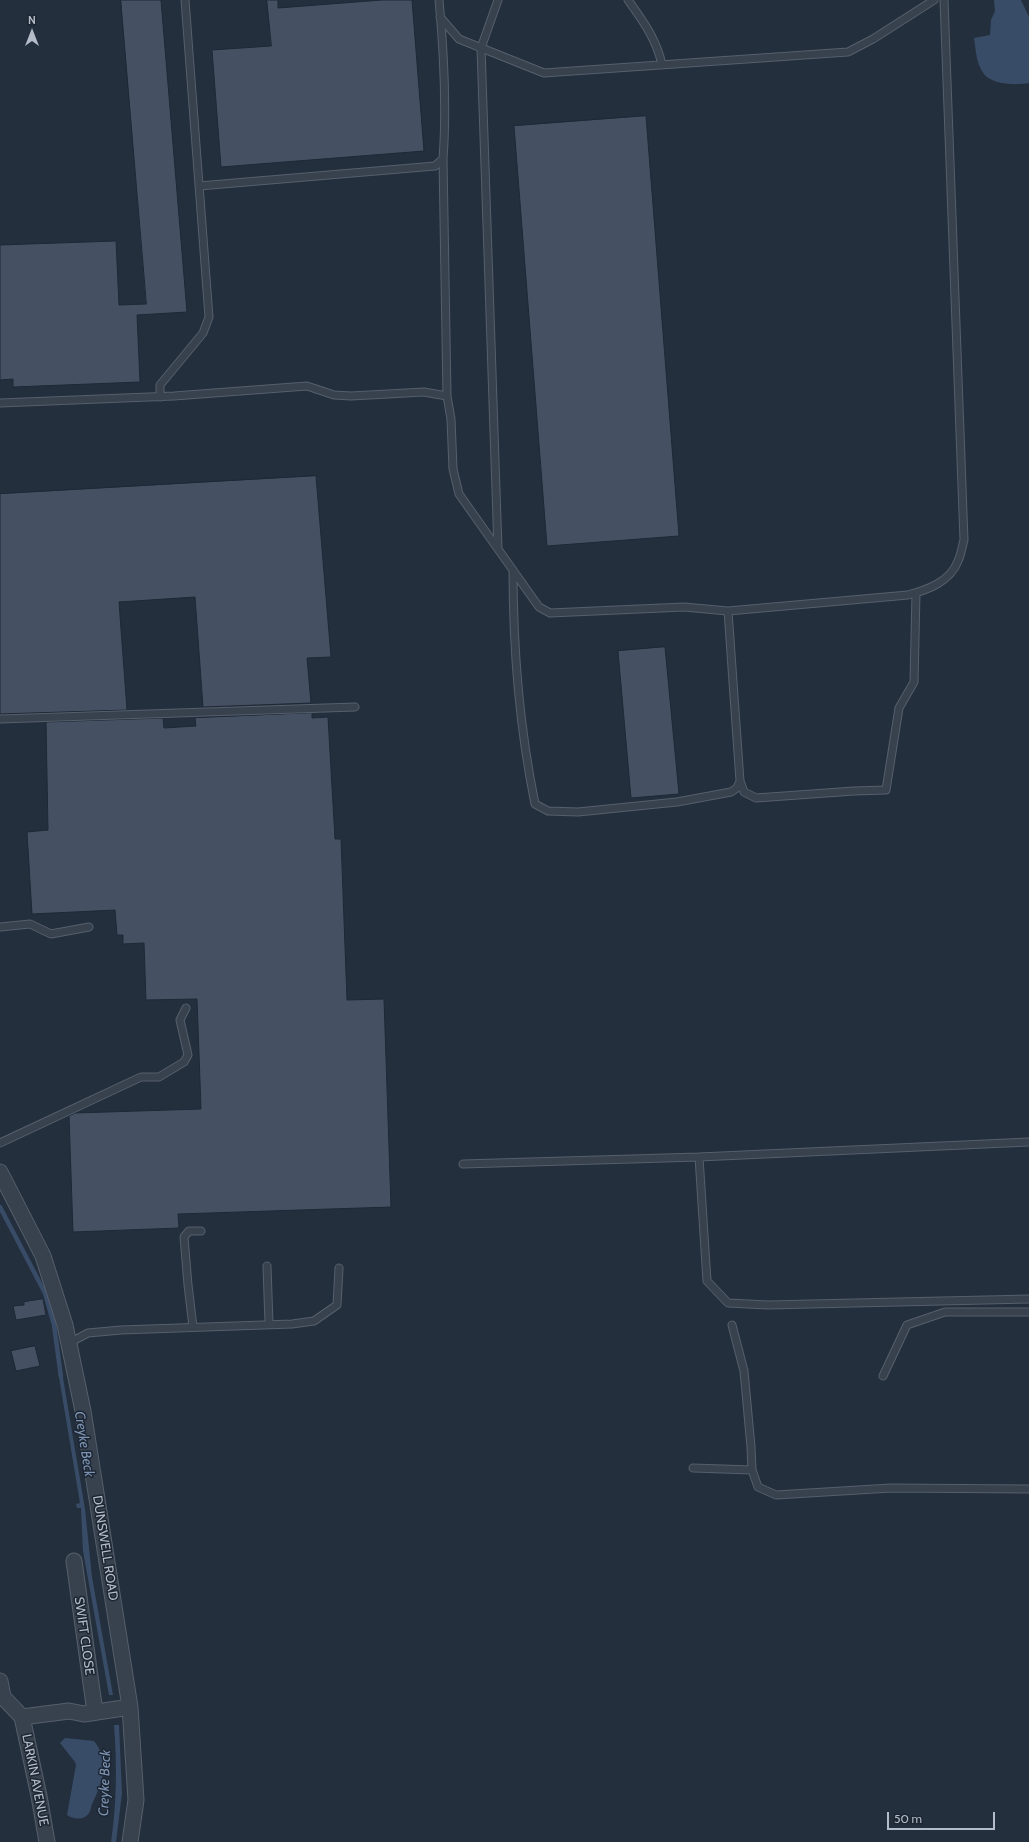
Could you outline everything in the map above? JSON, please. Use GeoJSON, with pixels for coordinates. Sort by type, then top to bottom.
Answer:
{"type":"FeatureCollection","features":[{"type":"Feature","properties":{"kind":"street","name":"DUNSWELL ROAD"},"geometry":{"type":"LineString","coordinates":[[0,1172],[43,1256],[65,1325],[83,1411],[130,1707],[136,1800],[130,1842]]}},
{"type":"Feature","properties":{"kind":"street","name":"SWIFT CLOSE"},"geometry":{"type":"LineString","coordinates":[[74,1560],[95,1712]]}},
{"type":"Feature","properties":{"kind":"street"},"geometry":{"type":"LineString","coordinates":[[0,1681],[3,1697],[22,1717],[69,1712],[84,1714],[130,1707]]}},
{"type":"Feature","properties":{"kind":"street","name":"LARKIN AVENUE"},"geometry":{"type":"LineString","coordinates":[[22,1717],[47,1842]]}},
{"type":"Feature","properties":{"kind":"lane"},"geometry":{"type":"LineString","coordinates":[[160,397],[160,385],[203,333],[209,317],[185,0]]}},
{"type":"Feature","properties":{"kind":"lane"},"geometry":{"type":"LineString","coordinates":[[439,0],[444,53],[445,130],[443,159],[447,396],[451,419],[453,470],[459,494],[539,607],[550,612],[684,608],[728,611],[908,595],[929,589],[947,578],[958,562],[964,540],[944,0]]}},
{"type":"Feature","properties":{"kind":"lane"},"geometry":{"type":"LineString","coordinates":[[498,0],[482,48],[498,549]]}},
{"type":"Feature","properties":{"kind":"lane"},"geometry":{"type":"LineString","coordinates":[[628,0],[650,32],[659,51],[662,65]]}},
{"type":"Feature","properties":{"kind":"lane"},"geometry":{"type":"LineString","coordinates":[[440,17],[459,39],[544,73],[848,52],[873,39],[934,0]]}},
{"type":"Feature","properties":{"kind":"lane"},"geometry":{"type":"LineString","coordinates":[[199,186],[435,166],[443,159]]}},
{"type":"Feature","properties":{"kind":"lane"},"geometry":{"type":"LineString","coordinates":[[0,403],[160,397],[307,386],[334,395],[351,396],[424,392],[447,396]]}},
{"type":"Feature","properties":{"kind":"lane"},"geometry":{"type":"LineString","coordinates":[[513,570],[513,618],[522,714],[529,772],[535,804],[548,811],[578,812],[669,803],[731,792],[737,788],[740,780]]}},
{"type":"Feature","properties":{"kind":"lane"},"geometry":{"type":"LineString","coordinates":[[728,611],[740,780],[744,792],[756,798],[886,790],[899,708],[914,682],[916,593]]}},
{"type":"Feature","properties":{"kind":"lane"},"geometry":{"type":"LineString","coordinates":[[0,719],[355,707]]}},
{"type":"Feature","properties":{"kind":"lane"},"geometry":{"type":"LineString","coordinates":[[0,927],[30,924],[51,934],[90,927]]}},
{"type":"Feature","properties":{"kind":"lane"},"geometry":{"type":"LineString","coordinates":[[0,1143],[141,1077],[159,1077],[184,1062],[188,1055],[180,1020],[186,1008]]}},
{"type":"Feature","properties":{"kind":"lane"},"geometry":{"type":"LineString","coordinates":[[463,1164],[699,1157],[1029,1142]]}},
{"type":"Feature","properties":{"kind":"lane"},"geometry":{"type":"LineString","coordinates":[[699,1157],[708,1281],[728,1303],[768,1305],[1029,1299]]}},
{"type":"Feature","properties":{"kind":"lane"},"geometry":{"type":"LineString","coordinates":[[193,1327],[184,1236],[188,1232],[201,1231]]}},
{"type":"Feature","properties":{"kind":"lane"},"geometry":{"type":"LineString","coordinates":[[267,1266],[269,1324]]}},
{"type":"Feature","properties":{"kind":"lane"},"geometry":{"type":"LineString","coordinates":[[69,1343],[88,1333],[121,1330],[314,1321],[327,1314],[337,1305],[339,1268]]}},
{"type":"Feature","properties":{"kind":"lane"},"geometry":{"type":"LineString","coordinates":[[883,1376],[907,1325],[945,1312],[1029,1312]]}},
{"type":"Feature","properties":{"kind":"lane"},"geometry":{"type":"LineString","coordinates":[[732,1325],[744,1371],[752,1447],[752,1470],[758,1487],[776,1495],[891,1488],[1029,1489]]}},
{"type":"Feature","properties":{"kind":"lane"},"geometry":{"type":"LineString","coordinates":[[693,1468],[752,1470]]}},
{"type":"Feature","properties":{"kind":"water"},"geometry":{"type":"Polygon","coordinates":[[[994,0],[1021,0],[1029,17],[1029,83],[1012,84],[993,80],[984,74],[979,66],[974,38],[990,35],[991,20],[995,11],[994,0]]]}},
{"type":"Feature","properties":{"kind":"water"},"geometry":{"type":"Polygon","coordinates":[[[58,1371],[62,1372],[85,1509],[92,1577],[113,1695],[109,1695],[83,1551],[81,1508],[77,1508],[76,1504],[80,1503],[58,1371]]]}},
{"type":"Feature","properties":{"kind":"water"},"geometry":{"type":"Polygon","coordinates":[[[114,1725],[119,1725],[122,1793],[116,1842],[111,1842],[116,1784],[114,1725]]]}},
{"type":"Feature","properties":{"kind":"water"},"geometry":{"type":"Polygon","coordinates":[[[65,1738],[94,1741],[102,1756],[103,1771],[100,1786],[89,1813],[87,1816],[81,1818],[72,1818],[67,1815],[76,1765],[60,1743],[65,1738]]]}},
{"type":"Feature","properties":{"kind":"building"},"geometry":{"type":"Polygon","coordinates":[[[121,0],[161,0],[187,312],[137,315],[140,382],[13,387],[13,379],[0,380],[0,245],[116,241],[119,305],[146,304],[121,0]]]}},
{"type":"Feature","properties":{"kind":"building"},"geometry":{"type":"Polygon","coordinates":[[[267,0],[278,0],[278,8],[382,0],[412,0],[424,151],[221,167],[212,50],[271,46],[267,0]]]}},
{"type":"Feature","properties":{"kind":"building"},"geometry":{"type":"Polygon","coordinates":[[[646,116],[679,536],[547,546],[514,126],[646,116]]]}},
{"type":"Feature","properties":{"kind":"building"},"geometry":{"type":"Polygon","coordinates":[[[316,476],[331,657],[307,658],[311,703],[203,707],[195,597],[119,602],[127,710],[0,714],[0,494],[316,476]]]}},
{"type":"Feature","properties":{"kind":"building"},"geometry":{"type":"Polygon","coordinates":[[[665,647],[679,794],[631,798],[618,651],[665,647]]]}},
{"type":"Feature","properties":{"kind":"building"},"geometry":{"type":"Polygon","coordinates":[[[312,713],[312,718],[328,717],[335,839],[341,839],[347,1000],[384,999],[391,1207],[178,1214],[179,1228],[73,1232],[69,1116],[75,1113],[201,1109],[197,999],[146,1000],[144,943],[123,944],[123,935],[117,935],[115,910],[32,914],[27,832],[48,830],[46,722],[163,718],[164,728],[196,726],[195,718],[312,713]]]}},
{"type":"Feature","properties":{"kind":"building"},"geometry":{"type":"Polygon","coordinates":[[[43,1299],[46,1315],[16,1320],[13,1306],[24,1305],[24,1302],[43,1299]]]}},
{"type":"Feature","properties":{"kind":"building"},"geometry":{"type":"Polygon","coordinates":[[[35,1346],[40,1366],[16,1371],[11,1351],[35,1346]]]}},
{"type":"Feature","properties":{"kind":"waterway","name":"Creyke Beck"},"geometry":{"type":"LineString","coordinates":[[0,1207],[45,1293],[54,1325],[61,1377]]}}]}
